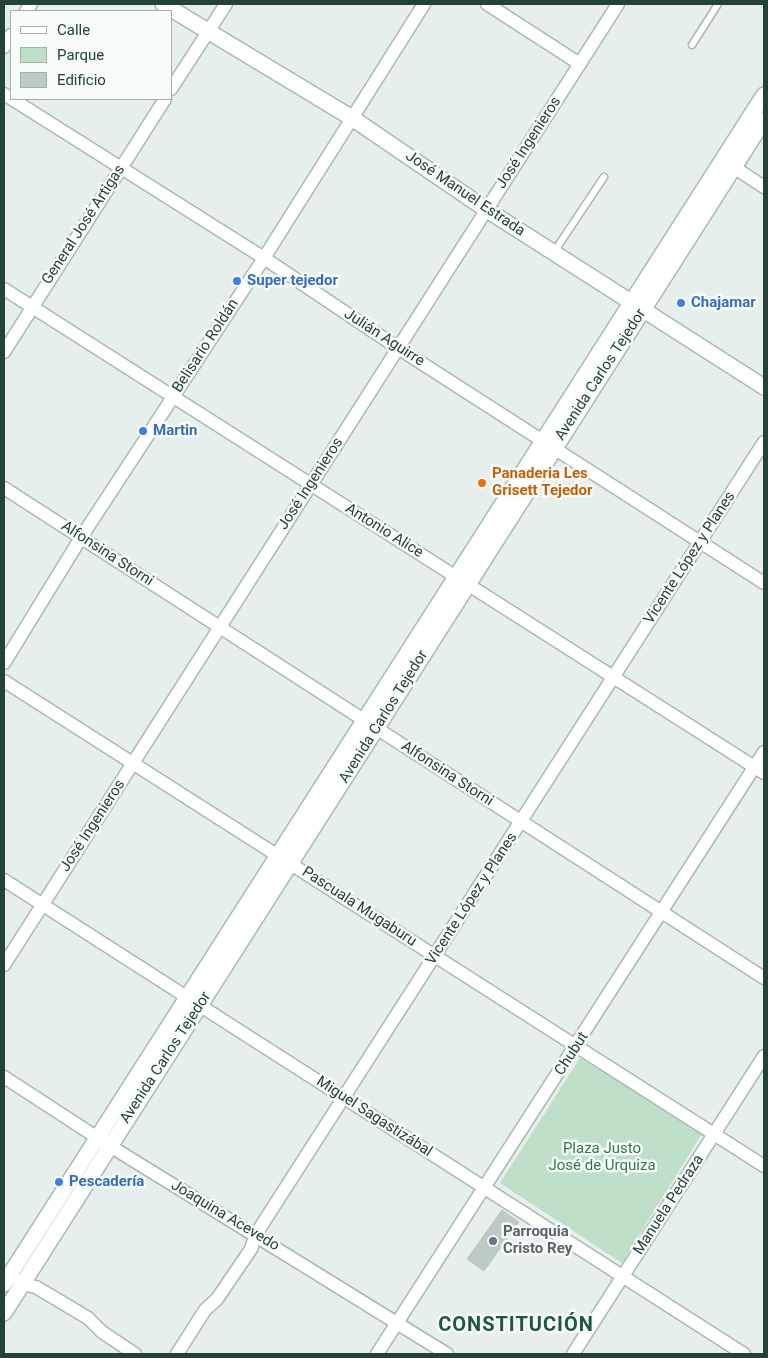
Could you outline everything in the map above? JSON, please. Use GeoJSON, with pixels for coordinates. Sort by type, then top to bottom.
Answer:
{"type":"FeatureCollection","features":[{"type":"Feature","properties":{"kind":"main road","name":"José Manuel Estrada"},"geometry":{"type":"LineString","coordinates":[[163,4],[352,118],[486,210],[764,387]]}},
{"type":"Feature","properties":{"kind":"main road","name":"Avenida Carlos Tejedor"},"geometry":{"type":"LineString","coordinates":[[4,1313],[104,1142],[728,164],[764,95]]}},
{"type":"Feature","properties":{"kind":"main road","name":"Avenida Carlos Tejedor"},"geometry":{"type":"LineString","coordinates":[[728,164],[764,120]]}},
{"type":"Feature","properties":{"kind":"main road","name":"Avenida Carlos Tejedor"},"geometry":{"type":"LineString","coordinates":[[5,1277],[104,1142]]}},
{"type":"Feature","properties":{"kind":"street"},"geometry":{"type":"LineString","coordinates":[[172,87],[226,4]]}},
{"type":"Feature","properties":{"kind":"street","name":"Belisario Roldán"},"geometry":{"type":"LineString","coordinates":[[4,663],[82,536],[264,258],[424,4]]}},
{"type":"Feature","properties":{"kind":"street"},"geometry":{"type":"LineString","coordinates":[[487,4],[580,64]]}},
{"type":"Feature","properties":{"kind":"street","name":"José Ingenieros"},"geometry":{"type":"LineString","coordinates":[[4,965],[618,4]]}},
{"type":"Feature","properties":{"kind":"street","name":"Julián Aguirre"},"geometry":{"type":"LineString","coordinates":[[13,100],[264,258],[398,348],[764,583]]}},
{"type":"Feature","properties":{"kind":"street","name":"General José Artigas"},"geometry":{"type":"LineString","coordinates":[[4,352],[164,100]]}},
{"type":"Feature","properties":{"kind":"street"},"geometry":{"type":"LineString","coordinates":[[728,164],[764,187]]}},
{"type":"Feature","properties":{"kind":"street","name":"Antonio Alice"},"geometry":{"type":"LineString","coordinates":[[4,289],[171,398],[759,770]]}},
{"type":"Feature","properties":{"kind":"street","name":"Vicente López y Planes"},"geometry":{"type":"LineString","coordinates":[[177,1354],[205,1310],[217,1299],[251,1249],[256,1234],[764,442]]}},
{"type":"Feature","properties":{"kind":"street","name":"Alfonsina Storni"},"geometry":{"type":"LineString","coordinates":[[4,488],[82,536],[220,628],[764,978]]}},
{"type":"Feature","properties":{"kind":"street","name":"Pascuala Mugaburu"},"geometry":{"type":"LineString","coordinates":[[4,681],[764,1166]]}},
{"type":"Feature","properties":{"kind":"street","name":"Chubut"},"geometry":{"type":"LineString","coordinates":[[377,1354],[662,912],[759,770],[764,752]]}},
{"type":"Feature","properties":{"kind":"street","name":"Miguel Sagastizábal"},"geometry":{"type":"LineString","coordinates":[[4,880],[744,1354]]}},
{"type":"Feature","properties":{"kind":"street","name":"Manuela Pedraza"},"geometry":{"type":"LineString","coordinates":[[573,1354],[764,1056]]}},
{"type":"Feature","properties":{"kind":"street","name":"Joaquina Acevedo"},"geometry":{"type":"LineString","coordinates":[[4,1077],[104,1142],[256,1234],[447,1354]]}},
{"type":"Feature","properties":{"kind":"street"},"geometry":{"type":"LineString","coordinates":[[5,1277],[36,1287],[88,1318],[102,1332],[135,1354]]}},
{"type":"Feature","properties":{"kind":"lane"},"geometry":{"type":"LineString","coordinates":[[692,45],[718,4]]}},
{"type":"Feature","properties":{"kind":"lane"},"geometry":{"type":"LineString","coordinates":[[553,253],[604,176]]}},
{"type":"Feature","properties":{"kind":"green space","name":"Plaza Justo José de Urquiza"},"geometry":{"type":"Polygon","coordinates":[[[580,1058],[703,1132],[622,1263],[500,1183],[580,1058]]]}},
{"type":"Feature","properties":{"kind":"building","name":"Parroquia Cristo Rey"},"geometry":{"type":"Polygon","coordinates":[[[502,1210],[519,1222],[484,1271],[467,1259],[502,1210]]]}},
{"type":"Feature","properties":{"kind":"place","name":"Super tejedor"},"geometry":{"type":"Point","coordinates":[237,281]}},
{"type":"Feature","properties":{"kind":"place","name":"Chajamar"},"geometry":{"type":"Point","coordinates":[681,303]}},
{"type":"Feature","properties":{"kind":"place","name":"Martin"},"geometry":{"type":"Point","coordinates":[143,431]}},
{"type":"Feature","properties":{"kind":"place","name":"Panaderia Les Grisett Tejedor"},"geometry":{"type":"Point","coordinates":[482,483]}},
{"type":"Feature","properties":{"kind":"place","name":"Pescadería"},"geometry":{"type":"Point","coordinates":[59,1182]}},
{"type":"Feature","properties":{"kind":"place","name":"Parroquia Cristo Rey"},"geometry":{"type":"Point","coordinates":[493,1241]}},
{"type":"Feature","properties":{"kind":"district","name":"CONSTITUCIÓN"},"geometry":{"type":"Point","coordinates":[516,1326]}}]}
